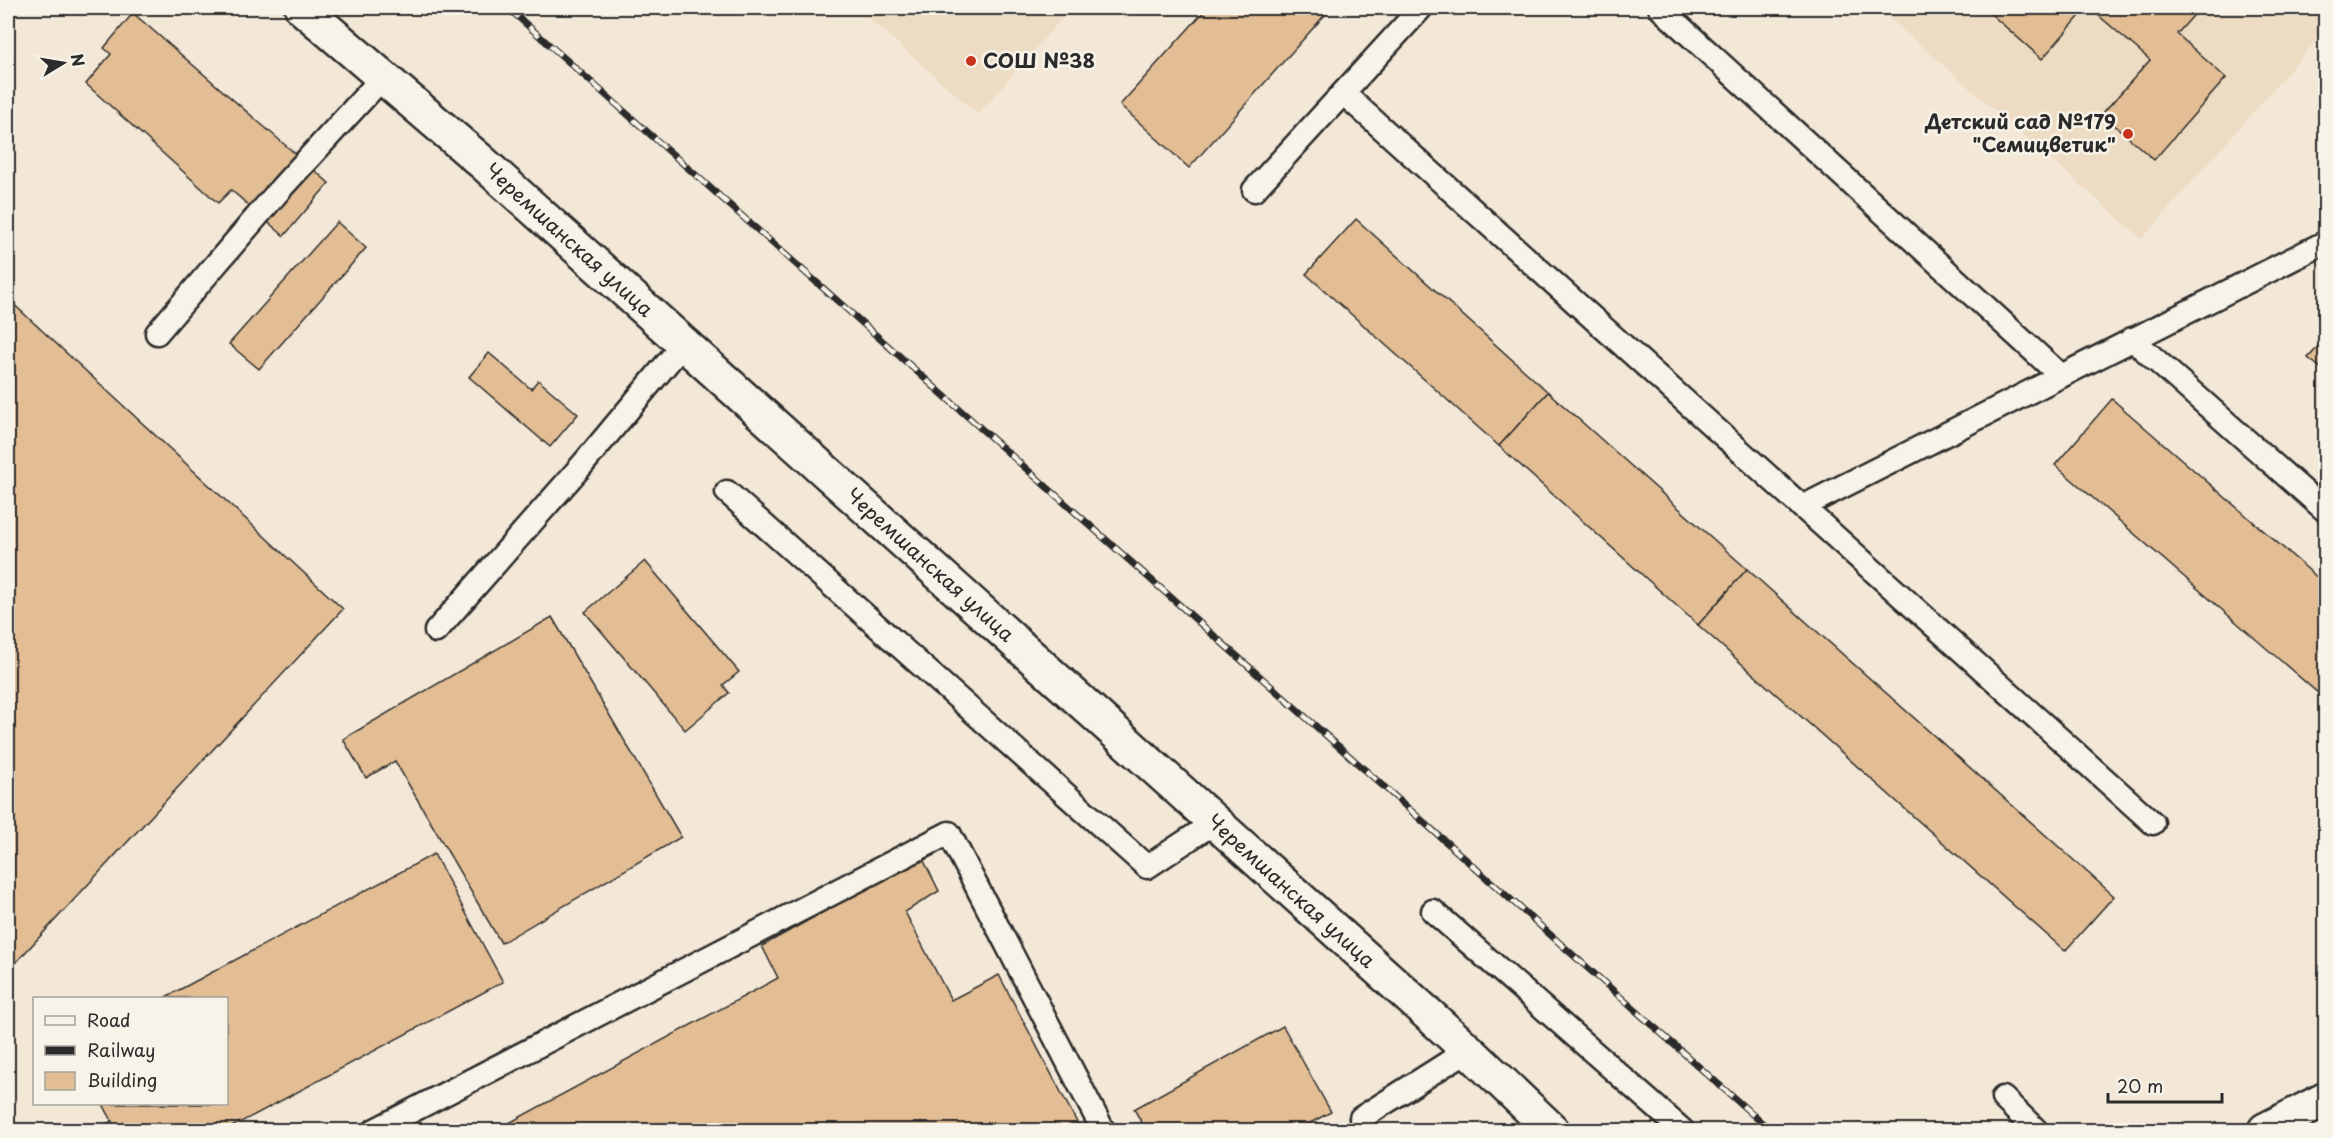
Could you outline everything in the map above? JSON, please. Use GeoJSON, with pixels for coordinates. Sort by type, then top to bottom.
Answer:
{"type":"FeatureCollection","features":[{"type":"Feature","properties":{"kind":"street","name":"Черемшанская улица"},"geometry":{"type":"LineString","coordinates":[[302,8],[384,76],[684,344],[1468,1050],[1552,1131]]}},
{"type":"Feature","properties":{"kind":"street"},"geometry":{"type":"LineString","coordinates":[[2265,1131],[2325,1099]]}},
{"type":"Feature","properties":{"kind":"lane"},"geometry":{"type":"LineString","coordinates":[[1254,190],[1421,8]]}},
{"type":"Feature","properties":{"kind":"lane"},"geometry":{"type":"LineString","coordinates":[[1660,8],[2061,376]]}},
{"type":"Feature","properties":{"kind":"lane"},"geometry":{"type":"LineString","coordinates":[[157,333],[283,186],[384,76]]}},
{"type":"Feature","properties":{"kind":"lane"},"geometry":{"type":"LineString","coordinates":[[1343,93],[2153,823]]}},
{"type":"Feature","properties":{"kind":"lane"},"geometry":{"type":"LineString","coordinates":[[1802,507],[2325,242]]}},
{"type":"Feature","properties":{"kind":"lane"},"geometry":{"type":"LineString","coordinates":[[2132,339],[2325,511]]}},
{"type":"Feature","properties":{"kind":"lane"},"geometry":{"type":"LineString","coordinates":[[436,631],[583,464],[684,344]]}},
{"type":"Feature","properties":{"kind":"lane"},"geometry":{"type":"LineString","coordinates":[[727,492],[1147,867],[1215,822]]}},
{"type":"Feature","properties":{"kind":"lane"},"geometry":{"type":"LineString","coordinates":[[375,1131],[949,833],[1103,1131]]}},
{"type":"Feature","properties":{"kind":"lane"},"geometry":{"type":"LineString","coordinates":[[1433,911],[1682,1131]]}},
{"type":"Feature","properties":{"kind":"lane"},"geometry":{"type":"LineString","coordinates":[[1361,1118],[1468,1050]]}},
{"type":"Feature","properties":{"kind":"lane"},"geometry":{"type":"LineString","coordinates":[[2003,1098],[2036,1131]]}},
{"type":"Feature","properties":{"kind":"shaded area","name":"СОШ №38"},"geometry":{"type":"Polygon","coordinates":[[[857,8],[1071,8],[978,114],[857,8]]]}},
{"type":"Feature","properties":{"kind":"shaded area","name":"Детский сад №179 \"Семицветик\""},"geometry":{"type":"Polygon","coordinates":[[[1878,8],[2325,8],[2326,29],[2142,239],[1878,8]]]}},
{"type":"Feature","properties":{"kind":"building"},"geometry":{"type":"Polygon","coordinates":[[[1207,8],[1331,8],[1189,168],[1120,105],[1207,8]]]}},
{"type":"Feature","properties":{"kind":"building"},"geometry":{"type":"Polygon","coordinates":[[[1984,8],[2087,8],[2042,59],[1984,8]]]}},
{"type":"Feature","properties":{"kind":"building"},"geometry":{"type":"Polygon","coordinates":[[[2090,8],[2200,8],[2177,34],[2226,78],[2154,160],[2102,114],[2150,60],[2090,8]]]}},
{"type":"Feature","properties":{"kind":"building"},"geometry":{"type":"Polygon","coordinates":[[[133,13],[329,183],[284,236],[231,190],[218,203],[86,84],[111,54],[104,48],[133,13]]]}},
{"type":"Feature","properties":{"kind":"building"},"geometry":{"type":"Polygon","coordinates":[[[1356,219],[1548,392],[1499,446],[1306,274],[1356,219]]]}},
{"type":"Feature","properties":{"kind":"building"},"geometry":{"type":"Polygon","coordinates":[[[337,222],[366,248],[259,369],[229,344],[337,222]]]}},
{"type":"Feature","properties":{"kind":"building"},"geometry":{"type":"Polygon","coordinates":[[[8,299],[343,609],[8,971],[8,299]]]}},
{"type":"Feature","properties":{"kind":"building"},"geometry":{"type":"Polygon","coordinates":[[[2326,338],[2326,372],[2308,358],[2326,338]]]}},
{"type":"Feature","properties":{"kind":"building"},"geometry":{"type":"Polygon","coordinates":[[[489,353],[531,389],[538,380],[578,414],[550,447],[469,377],[489,353]]]}},
{"type":"Feature","properties":{"kind":"building"},"geometry":{"type":"Polygon","coordinates":[[[1548,392],[1747,569],[1698,625],[1499,446],[1548,392]]]}},
{"type":"Feature","properties":{"kind":"building"},"geometry":{"type":"Polygon","coordinates":[[[2112,399],[2326,585],[2326,700],[2055,465],[2112,399]]]}},
{"type":"Feature","properties":{"kind":"building"},"geometry":{"type":"Polygon","coordinates":[[[645,561],[739,672],[723,685],[729,693],[685,730],[585,612],[645,561]]]}},
{"type":"Feature","properties":{"kind":"building"},"geometry":{"type":"Polygon","coordinates":[[[1747,569],[2114,896],[2065,951],[1698,625],[1747,569]]]}},
{"type":"Feature","properties":{"kind":"building"},"geometry":{"type":"Polygon","coordinates":[[[552,617],[681,837],[501,943],[395,761],[366,778],[343,739],[552,617]]]}},
{"type":"Feature","properties":{"kind":"building"},"geometry":{"type":"Polygon","coordinates":[[[434,854],[503,982],[226,1130],[94,1130],[112,1121],[104,1105],[228,1105],[228,997],[166,997],[434,854]]]}},
{"type":"Feature","properties":{"kind":"building"},"geometry":{"type":"Polygon","coordinates":[[[922,857],[939,891],[905,912],[951,1000],[999,975],[1081,1130],[496,1130],[778,978],[762,946],[922,857]]]}},
{"type":"Feature","properties":{"kind":"building"},"geometry":{"type":"Polygon","coordinates":[[[1283,1026],[1331,1112],[1297,1130],[1141,1130],[1145,1128],[1134,1109],[1283,1026]]]}},
{"type":"Feature","properties":{"kind":"railway"},"geometry":{"type":"LineString","coordinates":[[508,8],[1770,1130]]}},
{"type":"Feature","properties":{"kind":"place","name":"СОШ №38"},"geometry":{"type":"Point","coordinates":[971,61]}},
{"type":"Feature","properties":{"kind":"place","name":"Детский сад №179 \"Семицветик\""},"geometry":{"type":"Point","coordinates":[2128,134]}}]}
